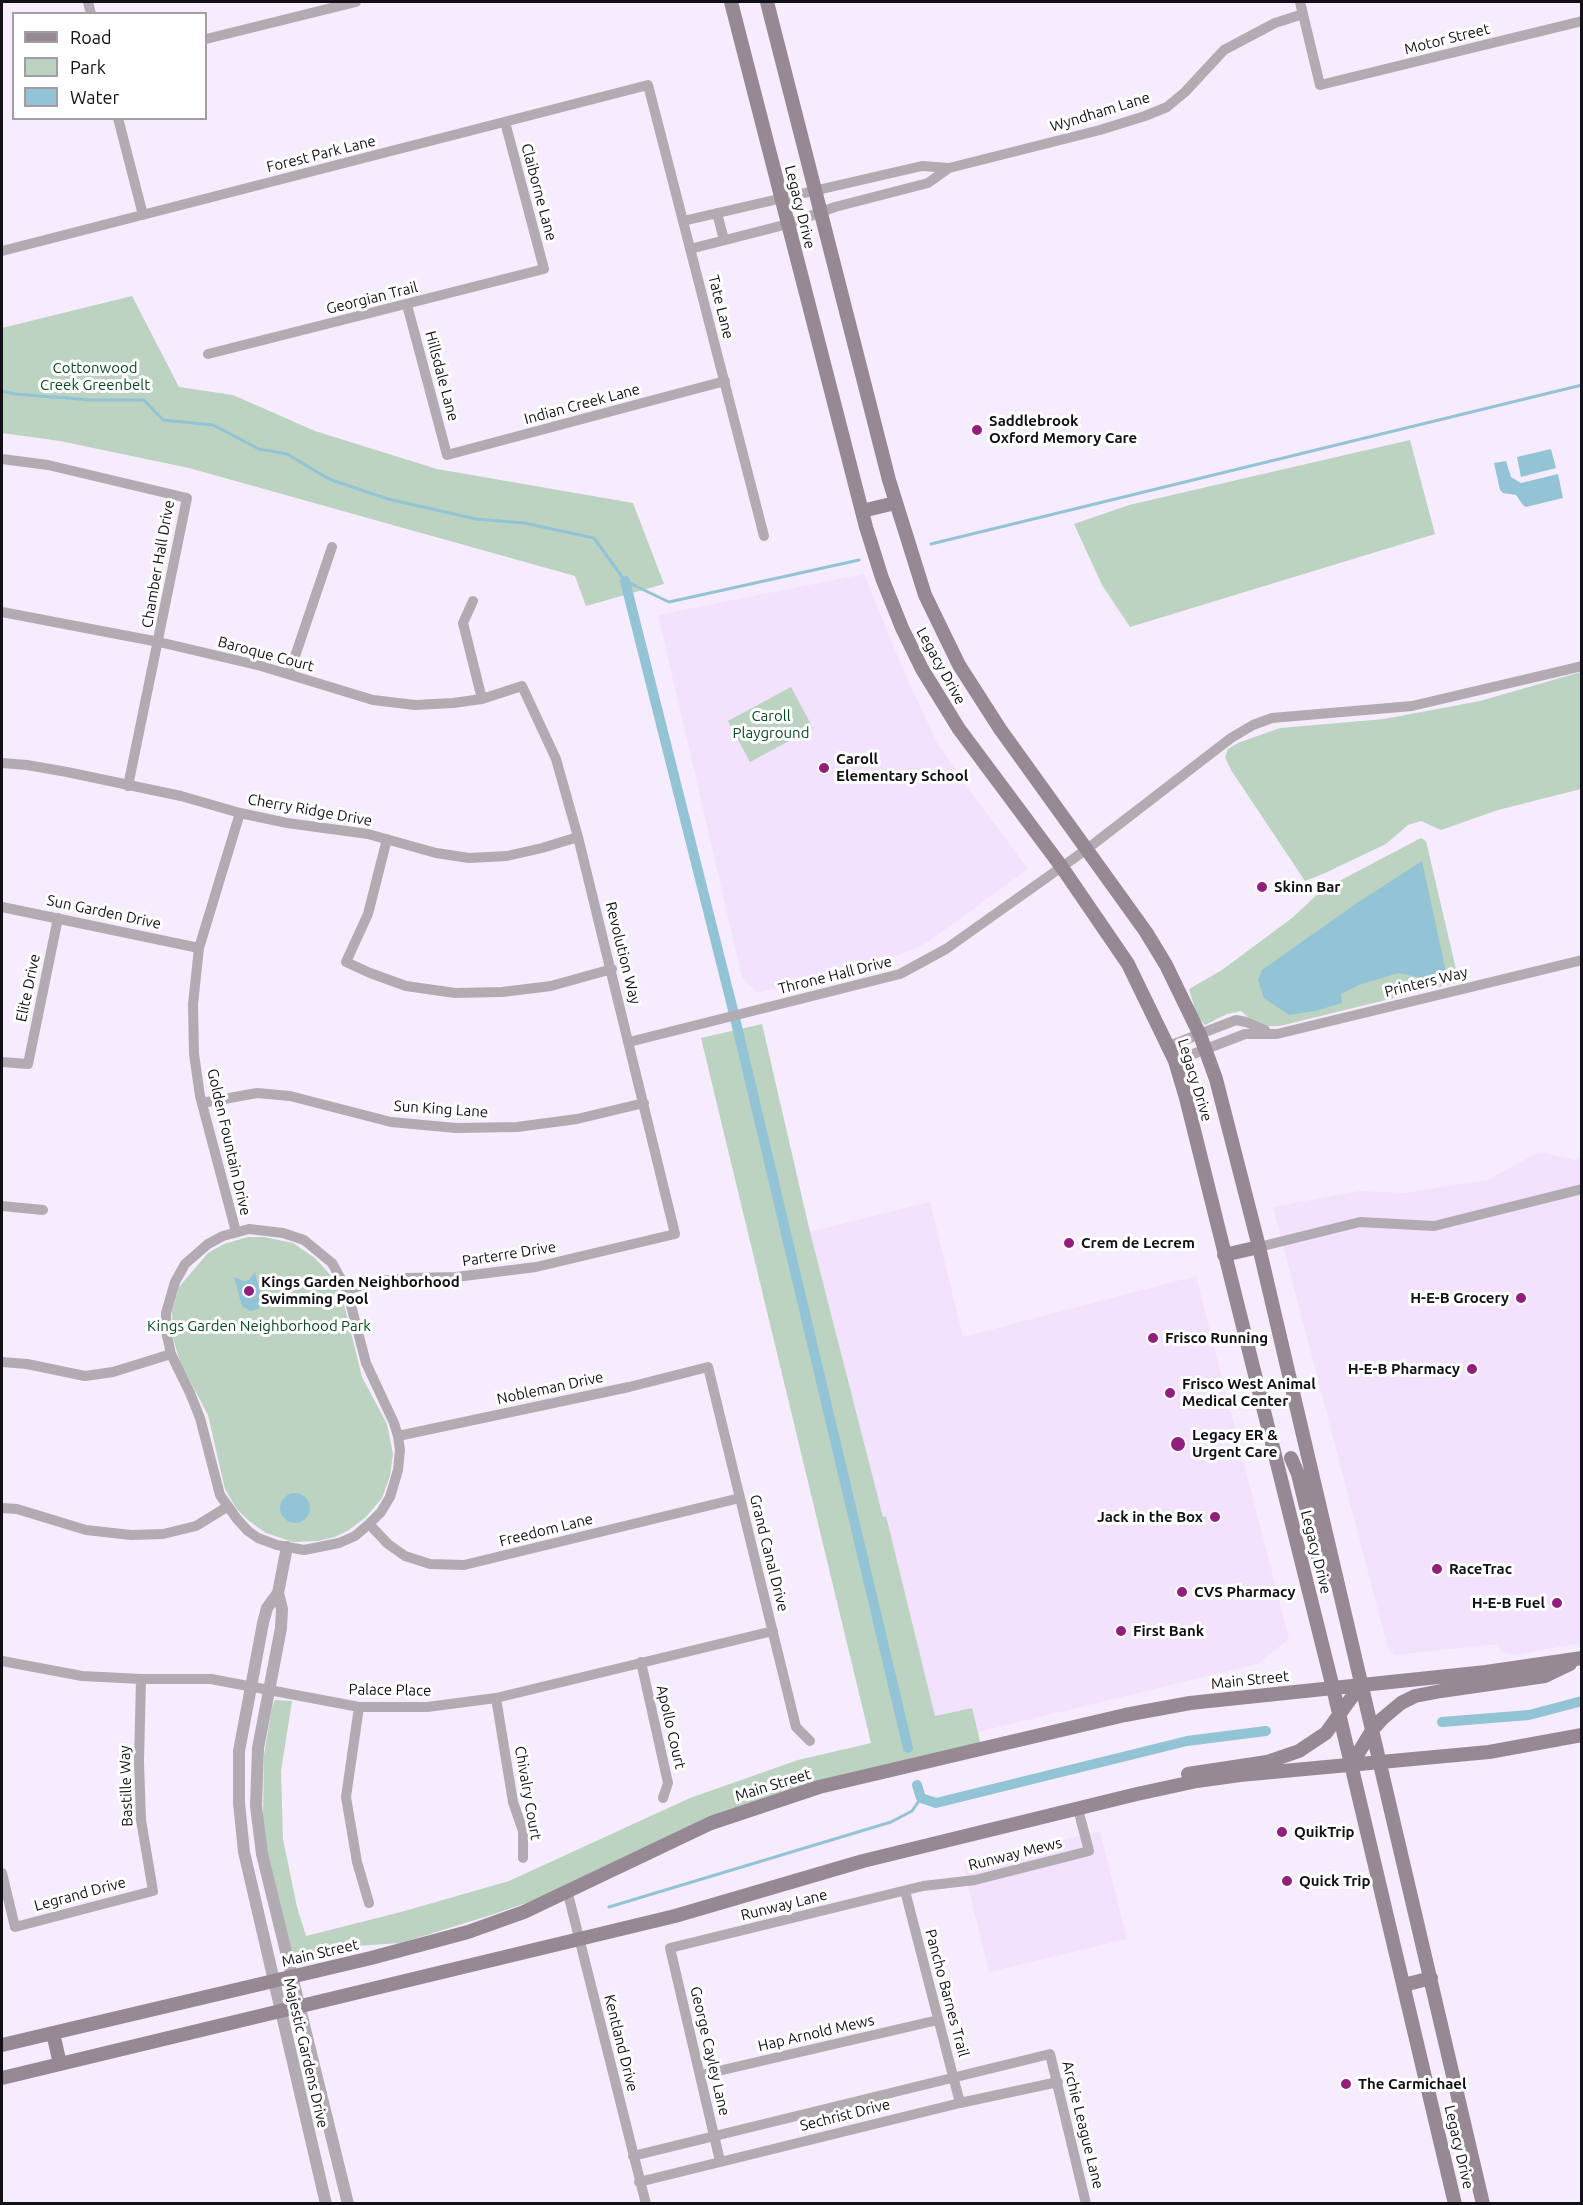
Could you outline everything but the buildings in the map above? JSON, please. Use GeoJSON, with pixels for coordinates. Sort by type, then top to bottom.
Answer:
{"type":"FeatureCollection","features":[{"type":"Feature","properties":{"kind":"main road","name":"Legacy Drive"},"geometry":{"type":"LineString","coordinates":[[731,2],[862,511],[882,579],[902,628],[922,669],[959,729],[1061,866],[1128,964],[1175,1061],[1334,1688],[1455,2204]]}},
{"type":"Feature","properties":{"kind":"main road","name":"Legacy Drive"},"geometry":{"type":"LineString","coordinates":[[767,2],[895,503],[925,595],[959,665],[1000,729],[1146,932],[1166,965],[1206,1049],[1260,1247],[1431,1978],[1481,2203]]}},
{"type":"Feature","properties":{"kind":"main road"},"geometry":{"type":"LineString","coordinates":[[862,511],[895,503]]}},
{"type":"Feature","properties":{"kind":"main road"},"geometry":{"type":"LineString","coordinates":[[1224,1255],[1260,1247]]}},
{"type":"Feature","properties":{"kind":"main road"},"geometry":{"type":"LineString","coordinates":[[1276,1461],[1309,1455]]}},
{"type":"Feature","properties":{"kind":"main road"},"geometry":{"type":"LineString","coordinates":[[1291,1458],[1298,1474],[1318,1556],[1340,1587]]}},
{"type":"Feature","properties":{"kind":"main road"},"geometry":{"type":"LineString","coordinates":[[1351,1765],[1373,1729],[1401,1703],[1415,1696],[1441,1690],[1545,1676],[1581,1658]]}},
{"type":"Feature","properties":{"kind":"main road","name":"Main Street"},"geometry":{"type":"LineString","coordinates":[[2,2046],[292,1977],[468,1932],[524,1912],[711,1823],[819,1787],[1125,1715],[1190,1703],[1362,1683],[1486,1672],[1581,1658]]}},
{"type":"Feature","properties":{"kind":"main road"},"geometry":{"type":"LineString","coordinates":[[1137,1794],[1165,1779],[1210,1769],[1267,1761],[1299,1751],[1326,1733],[1362,1683]]}},
{"type":"Feature","properties":{"kind":"main road"},"geometry":{"type":"LineString","coordinates":[[2,2078],[675,1917],[862,1861],[1137,1794],[1197,1781],[1240,1775],[1489,1752],[1581,1735]]}},
{"type":"Feature","properties":{"kind":"main road"},"geometry":{"type":"LineString","coordinates":[[1404,1985],[1431,1978]]}},
{"type":"Feature","properties":{"kind":"main road"},"geometry":{"type":"LineString","coordinates":[[53,2033],[60,2064]]}},
{"type":"Feature","properties":{"kind":"street"},"geometry":{"type":"LineString","coordinates":[[207,39],[356,2]]}},
{"type":"Feature","properties":{"kind":"street"},"geometry":{"type":"LineString","coordinates":[[1300,2],[1303,14]]}},
{"type":"Feature","properties":{"kind":"street","name":"Wyndham Lane"},"geometry":{"type":"LineString","coordinates":[[683,221],[922,166],[949,168],[1100,130],[1145,116],[1167,107],[1185,92],[1224,51],[1275,23],[1303,14]]}},
{"type":"Feature","properties":{"kind":"street","name":"Motor Street"},"geometry":{"type":"LineString","coordinates":[[1303,14],[1320,85],[1581,21]]}},
{"type":"Feature","properties":{"kind":"street","name":"Forest Park Lane"},"geometry":{"type":"LineString","coordinates":[[2,251],[648,85]]}},
{"type":"Feature","properties":{"kind":"street","name":"Tate Lane"},"geometry":{"type":"LineString","coordinates":[[648,85],[764,536]]}},
{"type":"Feature","properties":{"kind":"street"},"geometry":{"type":"LineString","coordinates":[[119,120],[143,215]]}},
{"type":"Feature","properties":{"kind":"street","name":"Claiborne Lane"},"geometry":{"type":"LineString","coordinates":[[505,122],[544,269]]}},
{"type":"Feature","properties":{"kind":"street","name":"Wyndham Lane"},"geometry":{"type":"LineString","coordinates":[[690,249],[788,224],[821,212],[928,183],[949,168]]}},
{"type":"Feature","properties":{"kind":"street"},"geometry":{"type":"LineString","coordinates":[[717,213],[724,240]]}},
{"type":"Feature","properties":{"kind":"street","name":"Georgian Trail"},"geometry":{"type":"LineString","coordinates":[[208,354],[544,269]]}},
{"type":"Feature","properties":{"kind":"street","name":"Hillsdale Lane"},"geometry":{"type":"LineString","coordinates":[[407,304],[447,455]]}},
{"type":"Feature","properties":{"kind":"street","name":"Indian Creek Lane"},"geometry":{"type":"LineString","coordinates":[[447,455],[725,381]]}},
{"type":"Feature","properties":{"kind":"street","name":"Chamber Hall Drive"},"geometry":{"type":"LineString","coordinates":[[2,459],[48,465],[188,498],[128,786]]}},
{"type":"Feature","properties":{"kind":"street"},"geometry":{"type":"LineString","coordinates":[[290,674],[332,547]]}},
{"type":"Feature","properties":{"kind":"street"},"geometry":{"type":"LineString","coordinates":[[474,601],[463,623],[482,699]]}},
{"type":"Feature","properties":{"kind":"street","name":"Baroque Court"},"geometry":{"type":"LineString","coordinates":[[2,612],[159,642],[290,674],[373,700],[415,705],[482,699],[522,686]]}},
{"type":"Feature","properties":{"kind":"street","name":"Throne Hall Drive"},"geometry":{"type":"LineString","coordinates":[[629,1041],[900,975],[946,949],[1087,849],[1231,738],[1253,724],[1272,718],[1412,706],[1581,666]]}},
{"type":"Feature","properties":{"kind":"street","name":"Revolution Way"},"geometry":{"type":"LineString","coordinates":[[522,686],[556,759],[578,837],[675,1234]]}},
{"type":"Feature","properties":{"kind":"street","name":"Cherry Ridge Drive"},"geometry":{"type":"LineString","coordinates":[[2,763],[27,765],[181,796],[240,813],[287,823],[368,834],[436,853],[469,858],[507,856],[578,837]]}},
{"type":"Feature","properties":{"kind":"street","name":"Golden Fountain Drive"},"geometry":{"type":"LineString","coordinates":[[236,1232],[202,1103],[194,1054],[193,1004],[199,948],[240,813]]}},
{"type":"Feature","properties":{"kind":"street"},"geometry":{"type":"LineString","coordinates":[[387,839],[368,914],[346,962],[406,986],[455,993],[502,992],[551,986],[612,969]]}},
{"type":"Feature","properties":{"kind":"street","name":"Sun Garden Drive"},"geometry":{"type":"LineString","coordinates":[[2,907],[199,948]]}},
{"type":"Feature","properties":{"kind":"street","name":"Elite Drive"},"geometry":{"type":"LineString","coordinates":[[2,1062],[28,1064],[58,918]]}},
{"type":"Feature","properties":{"kind":"street","name":"Printers Way"},"geometry":{"type":"LineString","coordinates":[[1175,1061],[1245,1034],[1277,1034],[1581,960]]}},
{"type":"Feature","properties":{"kind":"street"},"geometry":{"type":"LineString","coordinates":[[1169,1046],[1239,1020],[1277,1034]]}},
{"type":"Feature","properties":{"kind":"street","name":"Sun King Lane"},"geometry":{"type":"LineString","coordinates":[[202,1103],[257,1093],[291,1096],[391,1122],[456,1128],[517,1127],[577,1119],[644,1103]]}},
{"type":"Feature","properties":{"kind":"street"},"geometry":{"type":"LineString","coordinates":[[1260,1247],[1360,1222],[1434,1226],[1581,1189]]}},
{"type":"Feature","properties":{"kind":"street"},"geometry":{"type":"LineString","coordinates":[[2,1206],[43,1210]]}},
{"type":"Feature","properties":{"kind":"street"},"geometry":{"type":"LineString","coordinates":[[263,1229],[304,1240],[332,1263],[347,1290],[366,1363],[398,1436],[400,1450],[398,1470],[390,1497],[381,1512],[355,1536],[339,1543],[304,1550],[287,1547],[258,1538],[248,1531],[227,1508],[220,1495],[200,1418],[171,1354],[166,1331],[166,1313],[175,1282],[185,1264],[208,1244],[236,1232],[263,1229]]}},
{"type":"Feature","properties":{"kind":"street","name":"Parterre Drive"},"geometry":{"type":"LineString","coordinates":[[347,1290],[374,1282],[406,1278],[456,1277],[536,1267],[675,1234]]}},
{"type":"Feature","properties":{"kind":"street"},"geometry":{"type":"LineString","coordinates":[[2,1362],[27,1364],[85,1376],[113,1372],[171,1354]]}},
{"type":"Feature","properties":{"kind":"street","name":"Nobleman Drive"},"geometry":{"type":"LineString","coordinates":[[398,1436],[629,1387],[708,1367]]}},
{"type":"Feature","properties":{"kind":"street","name":"Grand Canal Drive"},"geometry":{"type":"LineString","coordinates":[[708,1367],[796,1727],[810,1741]]}},
{"type":"Feature","properties":{"kind":"street","name":"Freedom Lane"},"geometry":{"type":"LineString","coordinates":[[369,1524],[388,1544],[405,1556],[430,1564],[464,1565],[740,1498]]}},
{"type":"Feature","properties":{"kind":"street"},"geometry":{"type":"LineString","coordinates":[[2,1508],[17,1509],[86,1530],[131,1535],[163,1534],[196,1526],[227,1508]]}},
{"type":"Feature","properties":{"kind":"street","name":"Majestic Gardens Drive"},"geometry":{"type":"LineString","coordinates":[[287,1547],[278,1593],[282,1618],[258,1748],[256,1806],[261,1854],[348,2204]]}},
{"type":"Feature","properties":{"kind":"street","name":"Majestic Gardens Drive"},"geometry":{"type":"LineString","coordinates":[[278,1593],[267,1608],[263,1623],[239,1751],[240,1827],[326,2204]]}},
{"type":"Feature","properties":{"kind":"street","name":"Palace Place"},"geometry":{"type":"LineString","coordinates":[[2,1661],[82,1676],[211,1679],[359,1707],[427,1707],[496,1698],[773,1631]]}},
{"type":"Feature","properties":{"kind":"street","name":"Apollo Court"},"geometry":{"type":"LineString","coordinates":[[641,1662],[668,1783],[663,1798]]}},
{"type":"Feature","properties":{"kind":"street","name":"Bastille Way"},"geometry":{"type":"LineString","coordinates":[[141,1679],[139,1762],[141,1820],[153,1891]]}},
{"type":"Feature","properties":{"kind":"street","name":"Chivalry Court"},"geometry":{"type":"LineString","coordinates":[[496,1698],[513,1802],[523,1831],[523,1858]]}},
{"type":"Feature","properties":{"kind":"street"},"geometry":{"type":"LineString","coordinates":[[359,1707],[346,1797],[357,1862],[369,1903]]}},
{"type":"Feature","properties":{"kind":"street","name":"Runway Mews"},"geometry":{"type":"LineString","coordinates":[[905,1891],[929,1885],[975,1880],[1089,1851],[1078,1809]]}},
{"type":"Feature","properties":{"kind":"street","name":"Legrand Drive"},"geometry":{"type":"LineString","coordinates":[[2,1873],[15,1927],[153,1891]]}},
{"type":"Feature","properties":{"kind":"street","name":"Kentland Drive"},"geometry":{"type":"LineString","coordinates":[[567,1890],[646,2204]]}},
{"type":"Feature","properties":{"kind":"street","name":"Runway Lane"},"geometry":{"type":"LineString","coordinates":[[670,1948],[905,1891]]}},
{"type":"Feature","properties":{"kind":"street","name":"Pancho Barnes Trail"},"geometry":{"type":"LineString","coordinates":[[905,1891],[960,2103]]}},
{"type":"Feature","properties":{"kind":"street","name":"George Cayley Lane"},"geometry":{"type":"LineString","coordinates":[[670,1948],[720,2161]]}},
{"type":"Feature","properties":{"kind":"street","name":"Hap Arnold Mews"},"geometry":{"type":"LineString","coordinates":[[700,2075],[938,2020]]}},
{"type":"Feature","properties":{"kind":"street","name":"Sechrist Drive"},"geometry":{"type":"LineString","coordinates":[[633,2156],[1050,2054]]}},
{"type":"Feature","properties":{"kind":"street","name":"Archie League Lane"},"geometry":{"type":"LineString","coordinates":[[1050,2054],[1086,2204]]}},
{"type":"Feature","properties":{"kind":"street","name":"Sechrist Drive"},"geometry":{"type":"LineString","coordinates":[[639,2182],[960,2103],[1058,2082]]}},
{"type":"Feature","properties":{"kind":"street"},"geometry":{"type":"LineString","coordinates":[[319,2173],[340,2168]]}},
{"type":"Feature","properties":{"kind":"shaded area","name":"Caroll Elementary School"},"geometry":{"type":"Polygon","coordinates":[[[864,574],[902,667],[936,741],[1028,869],[929,941],[912,950],[862,968],[757,993],[742,977],[658,615],[864,574]]]}},
{"type":"Feature","properties":{"kind":"shaded area"},"geometry":{"type":"Polygon","coordinates":[[[1539,1152],[1575,1160],[1581,1158],[1581,1643],[1515,1655],[1500,1652],[1499,1644],[1395,1655],[1388,1649],[1273,1207],[1359,1191],[1404,1193],[1488,1180],[1539,1152]]]}},
{"type":"Feature","properties":{"kind":"shaded area"},"geometry":{"type":"Polygon","coordinates":[[[930,1202],[963,1337],[1196,1276],[1289,1639],[1257,1664],[978,1732],[971,1708],[935,1716],[886,1517],[883,1517],[810,1232],[930,1202]]]}},
{"type":"Feature","properties":{"kind":"shaded area"},"geometry":{"type":"Polygon","coordinates":[[[1100,1831],[1127,1939],[989,1972],[963,1865],[1100,1831]]]}},
{"type":"Feature","properties":{"kind":"green space","name":"Cottonwood Creek Greenbelt"},"geometry":{"type":"Polygon","coordinates":[[[132,296],[179,387],[233,395],[315,431],[437,469],[633,503],[664,584],[586,606],[575,576],[189,468],[60,441],[2,433],[2,328],[132,296]]]}},
{"type":"Feature","properties":{"kind":"green space"},"geometry":{"type":"Polygon","coordinates":[[[1410,440],[1435,534],[1130,627],[1102,585],[1074,524],[1129,505],[1410,440]]]}},
{"type":"Feature","properties":{"kind":"green space"},"geometry":{"type":"Polygon","coordinates":[[[1581,672],[1581,789],[1498,810],[1441,830],[1421,821],[1408,825],[1386,844],[1305,881],[1231,770],[1225,757],[1228,749],[1238,743],[1280,728],[1384,719],[1480,701],[1581,672]]]}},
{"type":"Feature","properties":{"kind":"green space","name":"Caroll Playground"},"geometry":{"type":"Polygon","coordinates":[[[791,687],[813,728],[750,762],[728,721],[791,687]]]}},
{"type":"Feature","properties":{"kind":"green space"},"geometry":{"type":"Polygon","coordinates":[[[1421,838],[1426,841],[1459,982],[1280,1026],[1268,1026],[1250,1019],[1241,1011],[1227,1014],[1205,1025],[1197,1016],[1189,989],[1222,970],[1292,918],[1322,890],[1421,838]]]}},
{"type":"Feature","properties":{"kind":"green space"},"geometry":{"type":"Polygon","coordinates":[[[762,1024],[810,1232],[883,1517],[886,1516],[935,1716],[972,1708],[981,1745],[805,1788],[544,1897],[401,1943],[356,1946],[305,1958],[290,1954],[267,1854],[263,1816],[264,1755],[275,1700],[292,1701],[281,1771],[283,1839],[297,1907],[306,1936],[509,1881],[690,1798],[798,1760],[871,1743],[701,1038],[762,1024]]]}},
{"type":"Feature","properties":{"kind":"green space","name":"Kings Garden Neighborhood Park"},"geometry":{"type":"Polygon","coordinates":[[[248,1237],[264,1237],[293,1243],[315,1258],[334,1279],[345,1308],[362,1377],[387,1424],[393,1454],[390,1476],[382,1498],[366,1517],[335,1537],[318,1541],[293,1542],[266,1533],[236,1508],[225,1489],[208,1415],[180,1362],[172,1334],[172,1311],[179,1287],[208,1253],[224,1244],[248,1237]]]}},
{"type":"Feature","properties":{"kind":"water"},"geometry":{"type":"Polygon","coordinates":[[[1551,449],[1556,468],[1521,477],[1517,457],[1551,449]]]}},
{"type":"Feature","properties":{"kind":"water"},"geometry":{"type":"Polygon","coordinates":[[[1506,461],[1511,477],[1521,483],[1558,474],[1563,498],[1526,507],[1516,495],[1503,493],[1500,490],[1494,463],[1506,461]]]}},
{"type":"Feature","properties":{"kind":"water"},"geometry":{"type":"Polygon","coordinates":[[[1422,861],[1446,972],[1422,978],[1398,973],[1359,985],[1341,994],[1342,1003],[1315,1011],[1289,1015],[1264,998],[1258,980],[1262,970],[1357,903],[1422,861]]]}},
{"type":"Feature","properties":{"kind":"water","name":"Kings Garden Neighborhood Swimming Pool"},"geometry":{"type":"Polygon","coordinates":[[[255,1272],[262,1301],[258,1309],[250,1311],[242,1306],[234,1277],[244,1281],[249,1280],[255,1272]]]}},
{"type":"Feature","properties":{"kind":"water"},"geometry":{"type":"Polygon","coordinates":[[[295,1493],[301,1494],[309,1502],[309,1514],[301,1522],[295,1523],[289,1522],[281,1514],[280,1508],[281,1502],[289,1494],[295,1493]]]}},
{"type":"Feature","properties":{"kind":"waterway"},"geometry":{"type":"LineString","coordinates":[[931,544],[1582,385]]}},
{"type":"Feature","properties":{"kind":"waterway"},"geometry":{"type":"LineString","coordinates":[[2,391],[91,400],[144,400],[163,420],[213,425],[259,449],[287,454],[329,479],[388,499],[476,519],[524,523],[594,538],[625,581],[669,602],[859,560]]}},
{"type":"Feature","properties":{"kind":"waterway"},"geometry":{"type":"LineString","coordinates":[[625,581],[734,1014],[908,1748]]}},
{"type":"Feature","properties":{"kind":"waterway"},"geometry":{"type":"LineString","coordinates":[[1442,1722],[1529,1715],[1582,1701]]}},
{"type":"Feature","properties":{"kind":"waterway"},"geometry":{"type":"LineString","coordinates":[[917,1785],[921,1798],[936,1803],[1187,1741],[1266,1731]]}},
{"type":"Feature","properties":{"kind":"waterway"},"geometry":{"type":"LineString","coordinates":[[609,1907],[891,1822],[912,1811],[921,1798]]}},
{"type":"Feature","properties":{"kind":"place","name":"Saddlebrook Oxford Memory Care"},"geometry":{"type":"Point","coordinates":[977,430]}},
{"type":"Feature","properties":{"kind":"place","name":"Caroll Elementary School"},"geometry":{"type":"Point","coordinates":[824,768]}},
{"type":"Feature","properties":{"kind":"place","name":"Skinn Bar"},"geometry":{"type":"Point","coordinates":[1262,887]}},
{"type":"Feature","properties":{"kind":"place","name":"Crem de Lecrem"},"geometry":{"type":"Point","coordinates":[1069,1243]}},
{"type":"Feature","properties":{"kind":"place","name":"Kings Garden Neighborhood Swimming Pool"},"geometry":{"type":"Point","coordinates":[249,1291]}},
{"type":"Feature","properties":{"kind":"place","name":"H-E-B Grocery"},"geometry":{"type":"Point","coordinates":[1521,1298]}},
{"type":"Feature","properties":{"kind":"place","name":"Frisco Running"},"geometry":{"type":"Point","coordinates":[1153,1338]}},
{"type":"Feature","properties":{"kind":"place","name":"H-E-B Pharmacy"},"geometry":{"type":"Point","coordinates":[1472,1369]}},
{"type":"Feature","properties":{"kind":"place","name":"Frisco West Animal Medical Center"},"geometry":{"type":"Point","coordinates":[1170,1393]}},
{"type":"Feature","properties":{"kind":"place","name":"Legacy ER & Urgent Care"},"geometry":{"type":"Point","coordinates":[1178,1444]}},
{"type":"Feature","properties":{"kind":"place","name":"Jack in the Box"},"geometry":{"type":"Point","coordinates":[1215,1517]}},
{"type":"Feature","properties":{"kind":"place","name":"RaceTrac"},"geometry":{"type":"Point","coordinates":[1437,1569]}},
{"type":"Feature","properties":{"kind":"place","name":"CVS Pharmacy"},"geometry":{"type":"Point","coordinates":[1182,1592]}},
{"type":"Feature","properties":{"kind":"place","name":"H-E-B Fuel"},"geometry":{"type":"Point","coordinates":[1557,1603]}},
{"type":"Feature","properties":{"kind":"place","name":"First Bank"},"geometry":{"type":"Point","coordinates":[1121,1631]}},
{"type":"Feature","properties":{"kind":"place","name":"QuikTrip"},"geometry":{"type":"Point","coordinates":[1282,1832]}},
{"type":"Feature","properties":{"kind":"place","name":"Quick Trip"},"geometry":{"type":"Point","coordinates":[1287,1881]}},
{"type":"Feature","properties":{"kind":"place","name":"The Carmichael"},"geometry":{"type":"Point","coordinates":[1346,2084]}}]}
